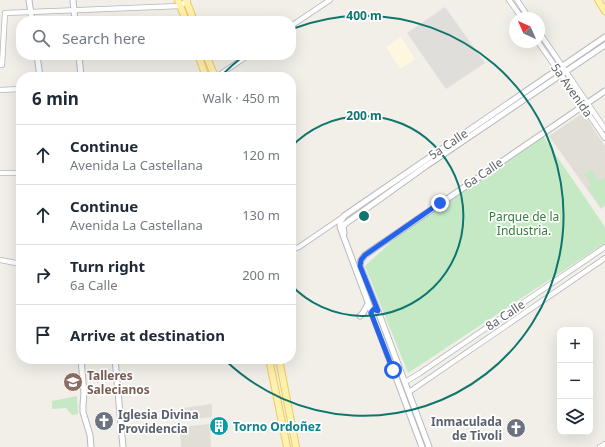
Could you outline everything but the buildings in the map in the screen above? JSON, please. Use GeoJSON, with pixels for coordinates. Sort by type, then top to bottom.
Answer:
{"type":"FeatureCollection","features":[{"type":"Feature","properties":{"kind":"main road"},"geometry":{"type":"LineString","coordinates":[[30,0],[31,16]]}},
{"type":"Feature","properties":{"kind":"main road"},"geometry":{"type":"LineString","coordinates":[[73,0],[75,16]]}},
{"type":"Feature","properties":{"kind":"main road"},"geometry":{"type":"LineString","coordinates":[[187,0],[192,16]]}},
{"type":"Feature","properties":{"kind":"main road"},"geometry":{"type":"LineString","coordinates":[[598,0],[605,11]]}},
{"type":"Feature","properties":{"kind":"main road"},"geometry":{"type":"LineString","coordinates":[[179,3],[184,16]]}},
{"type":"Feature","properties":{"kind":"main road","name":"5a Calle"},"geometry":{"type":"LineString","coordinates":[[345,240],[343,225],[562,71],[605,38]]}},
{"type":"Feature","properties":{"kind":"main road","name":"5a Calle"},"geometry":{"type":"LineString","coordinates":[[344,216],[562,71],[605,45]]}},
{"type":"Feature","properties":{"kind":"main road"},"geometry":{"type":"LineString","coordinates":[[38,60],[39,72]]}},
{"type":"Feature","properties":{"kind":"main road"},"geometry":{"type":"LineString","coordinates":[[79,60],[81,72]]}},
{"type":"Feature","properties":{"kind":"main road"},"geometry":{"type":"LineString","coordinates":[[200,60],[204,72]]}},
{"type":"Feature","properties":{"kind":"main road"},"geometry":{"type":"LineString","coordinates":[[208,60],[213,72]]}},
{"type":"Feature","properties":{"kind":"main road","name":"6a Calle"},"geometry":{"type":"LineString","coordinates":[[378,311],[360,266],[360,261],[363,257],[605,91]]}},
{"type":"Feature","properties":{"kind":"main road"},"geometry":{"type":"LineString","coordinates":[[344,216],[339,225],[422,447]]}},
{"type":"Feature","properties":{"kind":"main road"},"geometry":{"type":"LineString","coordinates":[[360,316],[368,304]]}},
{"type":"Feature","properties":{"kind":"main road"},"geometry":{"type":"LineString","coordinates":[[371,313],[374,309],[378,311],[429,447]]}},
{"type":"Feature","properties":{"kind":"main road"},"geometry":{"type":"LineString","coordinates":[[81,364],[84,393],[83,412],[90,435],[91,447]]}},
{"type":"Feature","properties":{"kind":"main road"},"geometry":{"type":"LineString","coordinates":[[115,364],[123,447]]}},
{"type":"Feature","properties":{"kind":"main road"},"geometry":{"type":"LineString","coordinates":[[270,364],[287,447]]}},
{"type":"Feature","properties":{"kind":"main road"},"geometry":{"type":"LineString","coordinates":[[280,364],[296,447]]}},
{"type":"Feature","properties":{"kind":"main road"},"geometry":{"type":"LineString","coordinates":[[395,376],[405,382]]}},
{"type":"Feature","properties":{"kind":"main road"},"geometry":{"type":"LineString","coordinates":[[395,376],[403,388],[409,392]]}},
{"type":"Feature","properties":{"kind":"street"},"geometry":{"type":"LineString","coordinates":[[1,65],[5,13],[179,3],[187,0]]}},
{"type":"Feature","properties":{"kind":"street"},"geometry":{"type":"LineString","coordinates":[[296,23],[330,0]]}},
{"type":"Feature","properties":{"kind":"street"},"geometry":{"type":"LineString","coordinates":[[509,0],[518,12]]}},
{"type":"Feature","properties":{"kind":"street"},"geometry":{"type":"LineString","coordinates":[[517,0],[525,12]]}},
{"type":"Feature","properties":{"kind":"street","name":"5a Avenida"},"geometry":{"type":"LineString","coordinates":[[545,42],[562,71],[605,129]]}},
{"type":"Feature","properties":{"kind":"street","name":"5a Avenida"},"geometry":{"type":"LineString","coordinates":[[543,48],[562,71]]}},
{"type":"Feature","properties":{"kind":"street"},"geometry":{"type":"LineString","coordinates":[[223,72],[241,60]]}},
{"type":"Feature","properties":{"kind":"street"},"geometry":{"type":"LineString","coordinates":[[0,90],[16,89]]}},
{"type":"Feature","properties":{"kind":"street","name":"5a Avenida"},"geometry":{"type":"LineString","coordinates":[[585,104],[605,138]]}},
{"type":"Feature","properties":{"kind":"street"},"geometry":{"type":"LineString","coordinates":[[0,173],[16,173]]}},
{"type":"Feature","properties":{"kind":"street","name":"5a Calle"},"geometry":{"type":"LineString","coordinates":[[296,248],[344,216]]}},
{"type":"Feature","properties":{"kind":"street","name":"8a Calle"},"geometry":{"type":"LineString","coordinates":[[405,382],[605,247]]}},
{"type":"Feature","properties":{"kind":"street","name":"8a Calle"},"geometry":{"type":"LineString","coordinates":[[409,392],[605,258]]}},
{"type":"Feature","properties":{"kind":"street"},"geometry":{"type":"LineString","coordinates":[[0,260],[16,263]]}},
{"type":"Feature","properties":{"kind":"street"},"geometry":{"type":"LineString","coordinates":[[600,447],[605,444]]}},
{"type":"Feature","properties":{"kind":"shaded area"},"geometry":{"type":"Polygon","coordinates":[[[445,7],[485,63],[446,89],[407,33],[445,7]]]}},
{"type":"Feature","properties":{"kind":"shaded area"},"geometry":{"type":"Polygon","coordinates":[[[401,37],[415,59],[400,69],[386,47],[401,37]]]}},
{"type":"Feature","properties":{"kind":"shaded area"},"geometry":{"type":"Polygon","coordinates":[[[583,113],[605,146],[605,206],[601,209],[549,136],[583,113]]]}},
{"type":"Feature","properties":{"kind":"shaded area"},"geometry":{"type":"Polygon","coordinates":[[[212,404],[211,417],[186,420],[184,418],[183,408],[212,404]]]}},
{"type":"Feature","properties":{"kind":"shaded area"},"geometry":{"type":"Polygon","coordinates":[[[210,424],[211,447],[181,447],[180,427],[210,424]]]}},
{"type":"Feature","properties":{"kind":"green space","name":"Parque de la Industria."},"geometry":{"type":"Polygon","coordinates":[[[543,136],[605,227],[605,243],[408,373],[365,266],[403,231],[543,136]]]}},
{"type":"Feature","properties":{"kind":"green space"},"geometry":{"type":"Polygon","coordinates":[[[591,170],[599,181],[605,177],[605,205],[601,207],[588,188],[592,185],[585,174],[591,170]]]}},
{"type":"Feature","properties":{"kind":"green space"},"geometry":{"type":"Polygon","coordinates":[[[77,396],[78,414],[72,415],[66,408],[52,409],[52,401],[77,396]]]}},
{"type":"Feature","properties":{"kind":"place","name":"Talleres Salecianos"},"geometry":{"type":"Point","coordinates":[73,382]}},
{"type":"Feature","properties":{"kind":"place","name":"Iglesia Divina Providencia"},"geometry":{"type":"Point","coordinates":[104,421]}},
{"type":"Feature","properties":{"kind":"place","name":"Torno Ordoñez"},"geometry":{"type":"Point","coordinates":[219,426]}},
{"type":"Feature","properties":{"kind":"place","name":"Inmaculada de Tivoli"},"geometry":{"type":"Point","coordinates":[516,428]}},
{"type":"Feature","properties":{"kind":"route"},"geometry":{"type":"LineString","coordinates":[[393,370],[371,313],[374,309],[378,311],[360,266],[360,261],[365,255],[440,203]]}}]}
